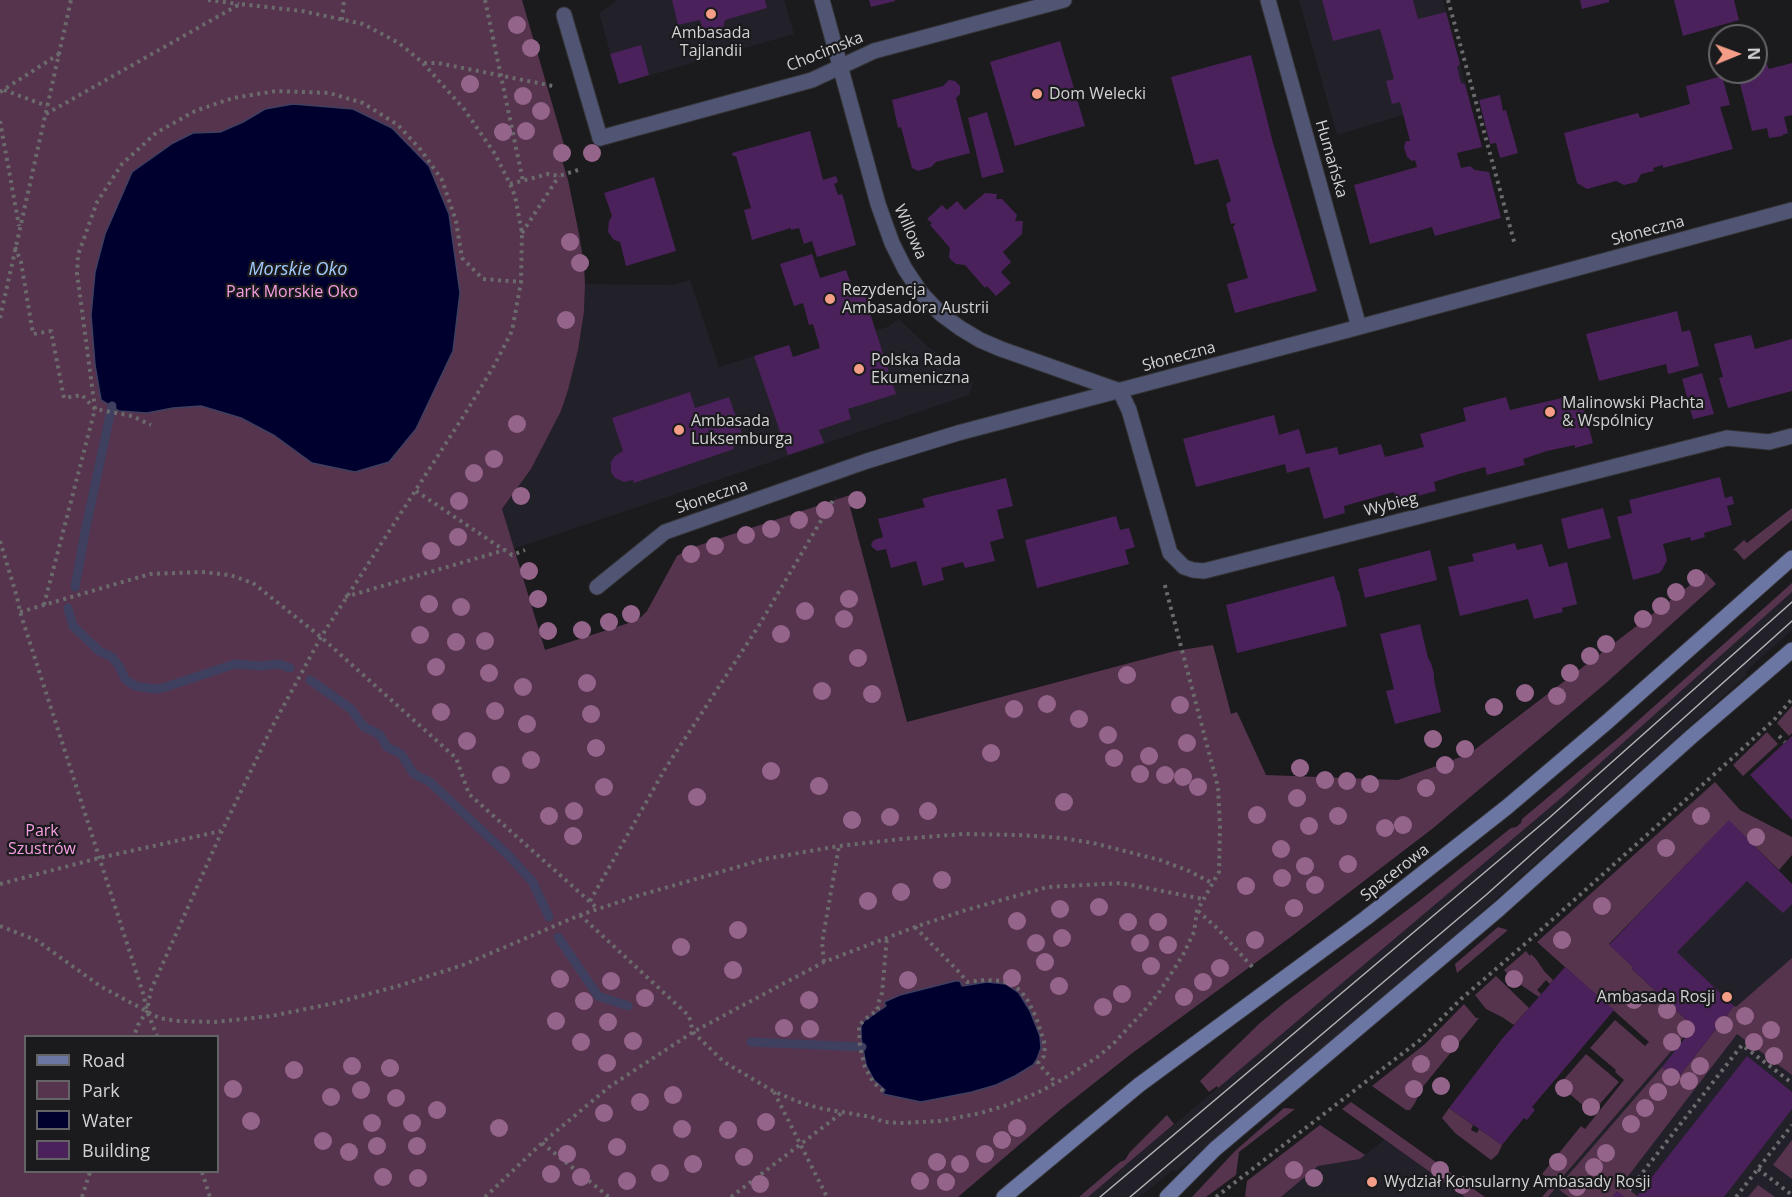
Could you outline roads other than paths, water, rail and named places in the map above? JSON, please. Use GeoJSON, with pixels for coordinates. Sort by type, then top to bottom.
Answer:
{"type":"FeatureCollection","features":[{"type":"Feature","properties":{"kind":"main road","name":"Spacerowa"},"geometry":{"type":"LineString","coordinates":[[1004,1197],[1139,1085],[1410,885],[1488,822],[1607,722],[1792,558]]}},
{"type":"Feature","properties":{"kind":"main road"},"geometry":{"type":"LineString","coordinates":[[1167,1197],[1215,1149],[1499,909],[1792,650]]}},
{"type":"Feature","properties":{"kind":"street","name":"Willowa"},"geometry":{"type":"LineString","coordinates":[[822,0],[881,214],[905,269],[921,293],[942,314],[980,340],[1120,391]]}},
{"type":"Feature","properties":{"kind":"street","name":"Chocimska"},"geometry":{"type":"LineString","coordinates":[[564,15],[600,138],[812,80],[874,51],[1064,0]]}},
{"type":"Feature","properties":{"kind":"street","name":"Humańska"},"geometry":{"type":"LineString","coordinates":[[1268,0],[1359,327]]}},
{"type":"Feature","properties":{"kind":"street","name":"Słoneczna"},"geometry":{"type":"LineString","coordinates":[[597,587],[665,532],[867,461],[958,433],[1792,210]]}},
{"type":"Feature","properties":{"kind":"street","name":"Wybieg"},"geometry":{"type":"LineString","coordinates":[[1120,391],[1129,410],[1170,553],[1184,567],[1204,571],[1727,438],[1769,442],[1792,436]]}},
{"type":"Feature","properties":{"kind":"water","name":"Morskie Oko"},"geometry":{"type":"Polygon","coordinates":[[[293,104],[353,109],[392,128],[429,166],[449,214],[460,293],[453,351],[416,429],[389,462],[355,472],[312,463],[275,436],[241,418],[201,406],[147,413],[119,411],[101,400],[95,365],[91,315],[95,272],[105,234],[132,172],[173,143],[193,133],[220,132],[265,109],[293,104]]]}},
{"type":"Feature","properties":{"kind":"water"},"geometry":{"type":"Polygon","coordinates":[[[960,981],[962,986],[987,982],[1006,984],[1019,993],[1030,1011],[1040,1036],[1041,1048],[1037,1059],[1033,1065],[1015,1076],[996,1085],[972,1092],[921,1102],[883,1094],[885,1090],[874,1080],[866,1065],[861,1038],[861,1026],[864,1021],[886,1006],[884,1002],[900,995],[960,981]]]}},
{"type":"Feature","properties":{"kind":"waterway"},"geometry":{"type":"LineString","coordinates":[[75,587],[112,406]]}},
{"type":"Feature","properties":{"kind":"waterway"},"geometry":{"type":"LineString","coordinates":[[68,608],[73,626],[99,651],[112,657],[125,679],[135,686],[163,688],[235,664],[261,666],[279,664],[290,668]]}},
{"type":"Feature","properties":{"kind":"waterway"},"geometry":{"type":"LineString","coordinates":[[310,680],[351,709],[363,726],[380,735],[387,747],[401,754],[414,774],[430,782],[508,855],[532,881],[549,917]]}},
{"type":"Feature","properties":{"kind":"waterway"},"geometry":{"type":"LineString","coordinates":[[558,937],[598,996],[628,1006]]}},
{"type":"Feature","properties":{"kind":"waterway"},"geometry":{"type":"LineString","coordinates":[[751,1042],[862,1047]]}},
{"type":"Feature","properties":{"kind":"tram line"},"geometry":{"type":"LineString","coordinates":[[1100,1197],[1549,818],[1792,602]]}},
{"type":"Feature","properties":{"kind":"tram line"},"geometry":{"type":"LineString","coordinates":[[1130,1197],[1486,895],[1792,621]]}},
{"type":"Feature","properties":{"kind":"place","name":"Ambasada Tajlandii"},"geometry":{"type":"Point","coordinates":[711,14]}},
{"type":"Feature","properties":{"kind":"place","name":"Dom Welecki"},"geometry":{"type":"Point","coordinates":[1037,94]}},
{"type":"Feature","properties":{"kind":"place","name":"Rezydencja Ambasadora Austrii"},"geometry":{"type":"Point","coordinates":[830,299]}},
{"type":"Feature","properties":{"kind":"place","name":"Polska Rada Ekumeniczna"},"geometry":{"type":"Point","coordinates":[859,369]}},
{"type":"Feature","properties":{"kind":"place","name":"Malinowski Płachta & Wspólnicy"},"geometry":{"type":"Point","coordinates":[1550,412]}},
{"type":"Feature","properties":{"kind":"place","name":"Ambasada Luksemburga"},"geometry":{"type":"Point","coordinates":[679,430]}},
{"type":"Feature","properties":{"kind":"place","name":"Ambasada Rosji"},"geometry":{"type":"Point","coordinates":[1727,997]}},
{"type":"Feature","properties":{"kind":"place","name":"Wydział Konsularny Ambasady Rosji"},"geometry":{"type":"Point","coordinates":[1372,1182]}},
{"type":"Feature","properties":{"kind":"park label","name":"Park Morskie Oko"},"geometry":{"type":"Point","coordinates":[292,292]}},
{"type":"Feature","properties":{"kind":"park label","name":"Park Szustrów"},"geometry":{"type":"Point","coordinates":[42,840]}}]}
